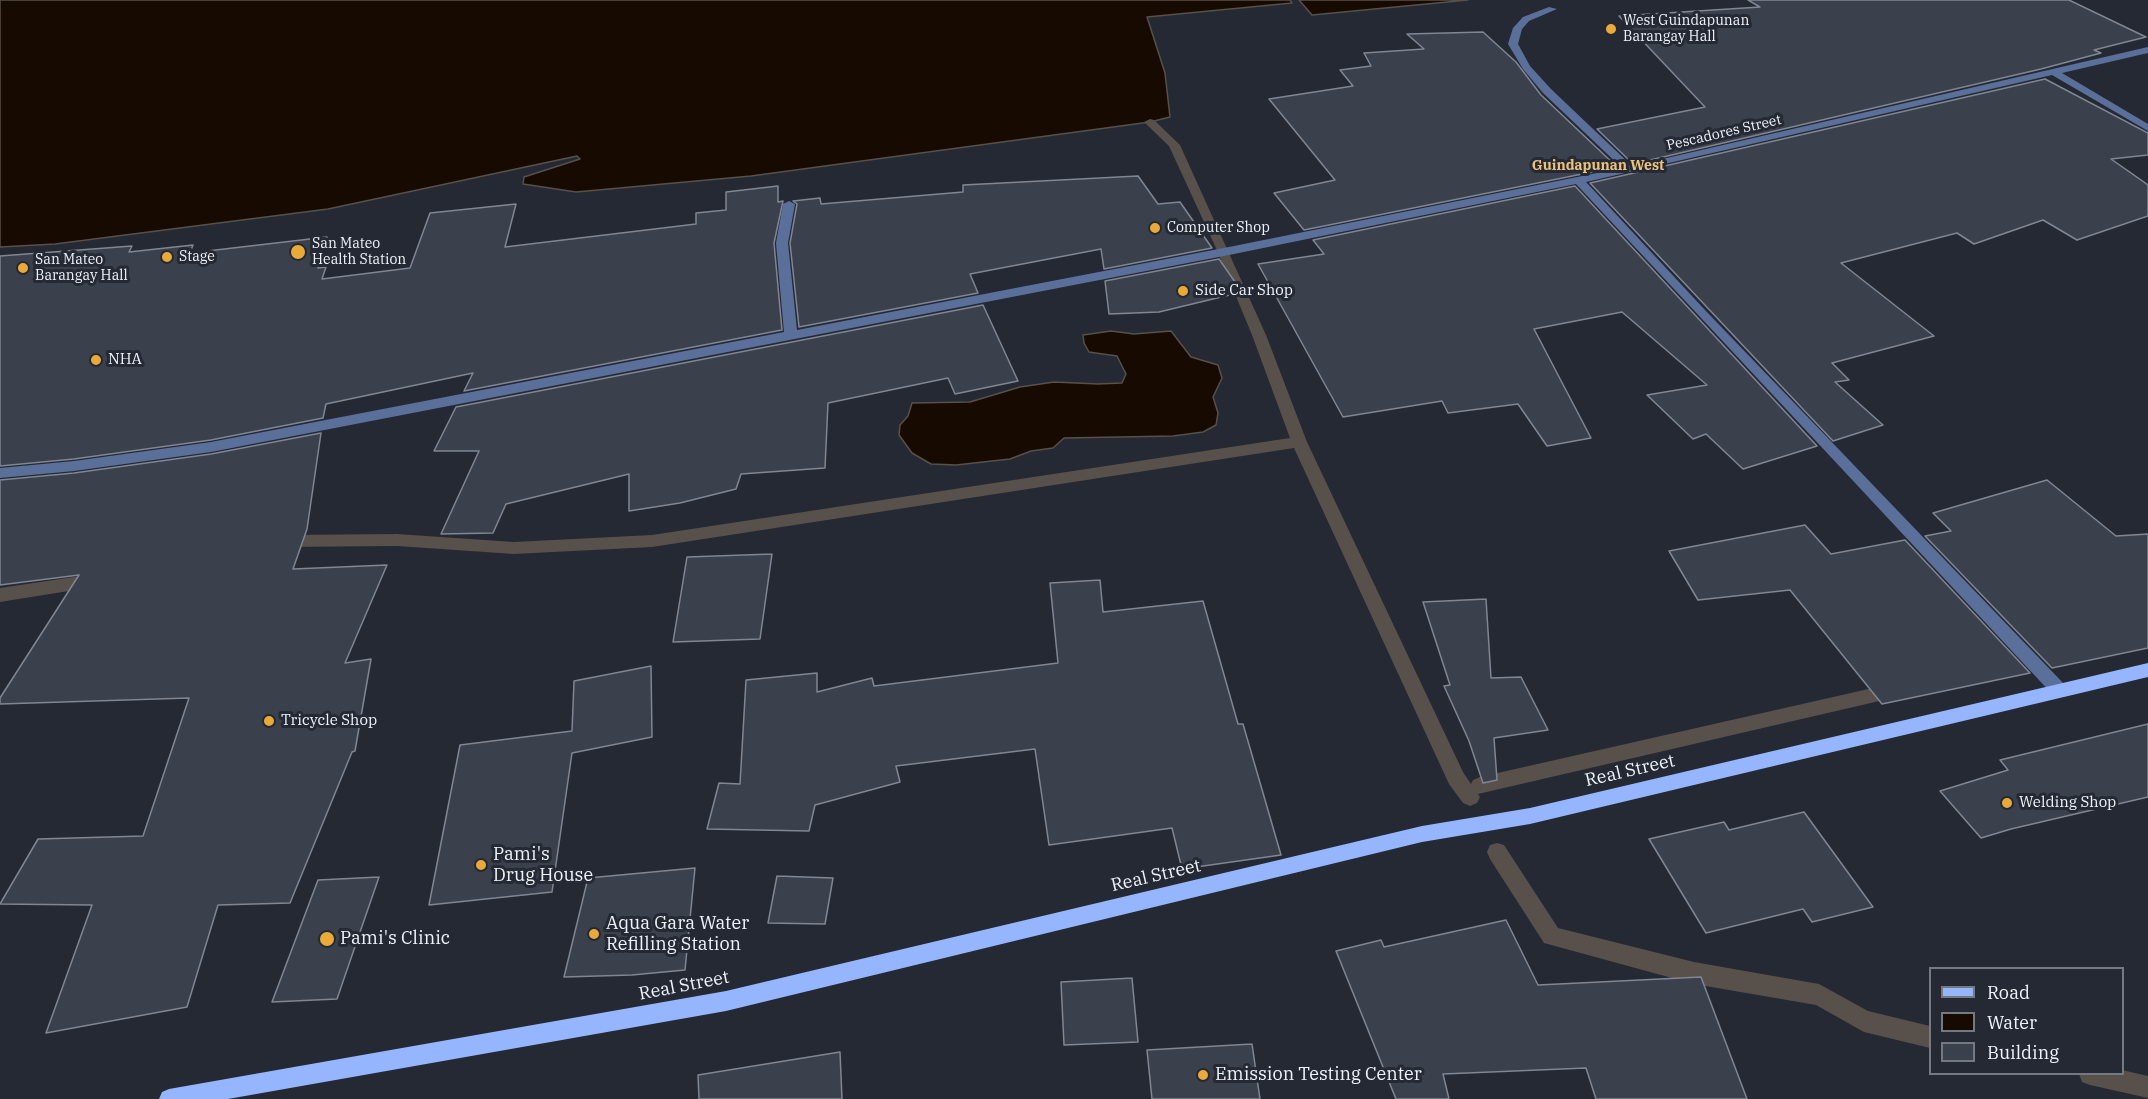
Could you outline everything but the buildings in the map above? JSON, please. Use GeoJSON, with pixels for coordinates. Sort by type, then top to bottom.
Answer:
{"type":"FeatureCollection","features":[{"type":"Feature","properties":{"kind":"main road","name":"Real Street"},"geometry":{"type":"LineString","coordinates":[[169,1099],[726,1001],[1422,834],[1530,816],[2148,670]]}},
{"type":"Feature","properties":{"kind":"street"},"geometry":{"type":"LineString","coordinates":[[1552,9],[1526,19],[1518,28],[1513,44],[1526,67],[1547,91],[1630,170]]}},
{"type":"Feature","properties":{"kind":"street","name":"Pescadores Street"},"geometry":{"type":"LineString","coordinates":[[0,472],[74,466],[212,447],[1234,250],[1580,181],[2148,50]]}},
{"type":"Feature","properties":{"kind":"street"},"geometry":{"type":"LineString","coordinates":[[2052,71],[2148,128]]}},
{"type":"Feature","properties":{"kind":"street"},"geometry":{"type":"LineString","coordinates":[[1580,181],[1701,313],[2059,690]]}},
{"type":"Feature","properties":{"kind":"street"},"geometry":{"type":"LineString","coordinates":[[789,204],[782,243],[791,334]]}},
{"type":"Feature","properties":{"kind":"water"},"geometry":{"type":"Polygon","coordinates":[[[0,0],[1290,0],[1292,3],[1147,17],[1165,73],[1170,117],[1150,122],[751,176],[576,192],[523,184],[524,177],[580,159],[577,156],[328,209],[55,244],[0,247],[0,0]]]}},
{"type":"Feature","properties":{"kind":"water"},"geometry":{"type":"Polygon","coordinates":[[[1299,0],[1468,0],[1312,15],[1299,0]]]}},
{"type":"Feature","properties":{"kind":"water"},"geometry":{"type":"Polygon","coordinates":[[[1111,331],[1134,334],[1171,331],[1191,357],[1218,365],[1222,378],[1213,397],[1218,413],[1216,425],[1203,432],[1173,436],[1064,438],[1053,448],[1031,451],[1010,459],[956,465],[931,464],[912,453],[899,435],[900,425],[908,416],[912,403],[970,402],[1020,387],[1054,382],[1122,383],[1126,374],[1117,356],[1089,352],[1084,343],[1083,335],[1111,331]]]}},
{"type":"Feature","properties":{"kind":"waterway"},"geometry":{"type":"LineString","coordinates":[[1150,122],[1174,145],[1222,248],[1259,335],[1299,442]]}},
{"type":"Feature","properties":{"kind":"waterway"},"geometry":{"type":"LineString","coordinates":[[282,541],[397,540],[514,548],[652,541],[1299,442]]}},
{"type":"Feature","properties":{"kind":"waterway"},"geometry":{"type":"LineString","coordinates":[[1299,442],[1456,778],[1470,797]]}},
{"type":"Feature","properties":{"kind":"waterway"},"geometry":{"type":"LineString","coordinates":[[0,595],[94,581]]}},
{"type":"Feature","properties":{"kind":"waterway"},"geometry":{"type":"LineString","coordinates":[[1480,786],[1895,691]]}},
{"type":"Feature","properties":{"kind":"waterway"},"geometry":{"type":"LineString","coordinates":[[1497,852],[1551,936],[1694,973],[1819,995],[1864,1021],[1929,1037]]}},
{"type":"Feature","properties":{"kind":"waterway"},"geometry":{"type":"LineString","coordinates":[[2094,1075],[2148,1087]]}},
{"type":"Feature","properties":{"kind":"place","name":"West Guindapunan Barangay Hall"},"geometry":{"type":"Point","coordinates":[1611,29]}},
{"type":"Feature","properties":{"kind":"place","name":"Computer Shop"},"geometry":{"type":"Point","coordinates":[1155,228]}},
{"type":"Feature","properties":{"kind":"place","name":"San Mateo Health Station"},"geometry":{"type":"Point","coordinates":[298,252]}},
{"type":"Feature","properties":{"kind":"place","name":"Stage"},"geometry":{"type":"Point","coordinates":[167,257]}},
{"type":"Feature","properties":{"kind":"place","name":"San Mateo Barangay Hall"},"geometry":{"type":"Point","coordinates":[23,268]}},
{"type":"Feature","properties":{"kind":"place","name":"Side Car Shop"},"geometry":{"type":"Point","coordinates":[1183,291]}},
{"type":"Feature","properties":{"kind":"place","name":"NHA"},"geometry":{"type":"Point","coordinates":[96,360]}},
{"type":"Feature","properties":{"kind":"place","name":"Tricycle Shop"},"geometry":{"type":"Point","coordinates":[269,721]}},
{"type":"Feature","properties":{"kind":"place","name":"Welding Shop"},"geometry":{"type":"Point","coordinates":[2007,803]}},
{"type":"Feature","properties":{"kind":"place","name":"Pami's Drug House"},"geometry":{"type":"Point","coordinates":[481,865]}},
{"type":"Feature","properties":{"kind":"place","name":"Aqua Gara Water Refilling Station"},"geometry":{"type":"Point","coordinates":[594,934]}},
{"type":"Feature","properties":{"kind":"place","name":"Pami's Clinic"},"geometry":{"type":"Point","coordinates":[327,939]}},
{"type":"Feature","properties":{"kind":"place","name":"Emission Testing Center"},"geometry":{"type":"Point","coordinates":[1203,1075]}},
{"type":"Feature","properties":{"kind":"district","name":"Guindapunan West"},"geometry":{"type":"Point","coordinates":[1598,166]}}]}
